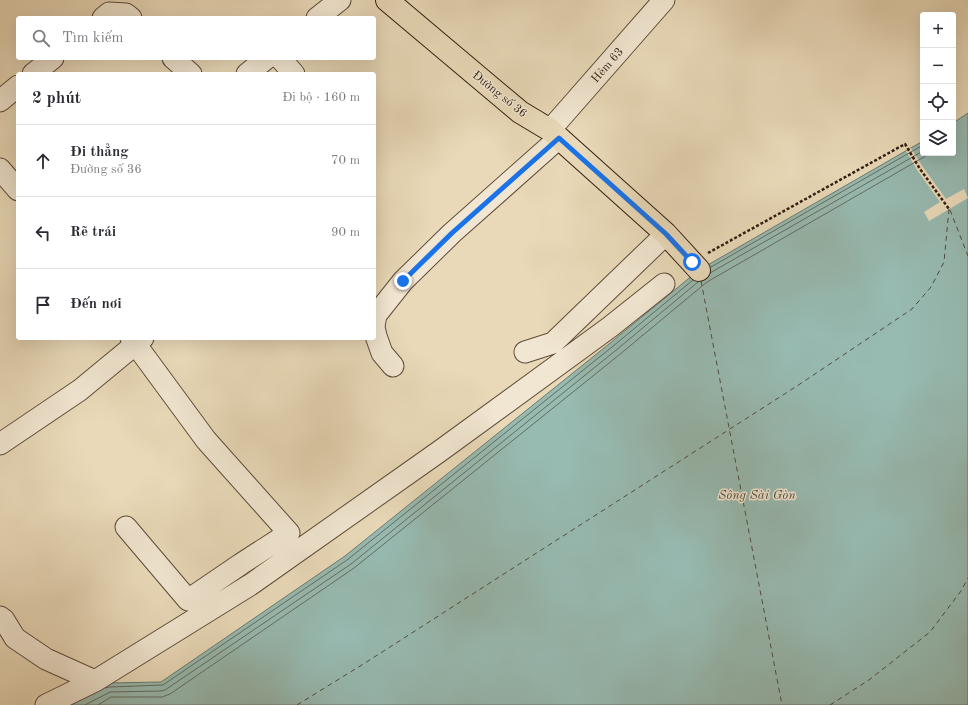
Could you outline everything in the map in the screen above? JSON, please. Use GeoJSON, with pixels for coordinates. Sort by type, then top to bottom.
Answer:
{"type":"FeatureCollection","features":[{"type":"Feature","properties":{"kind":"main road","name":"Đường số 36"},"geometry":{"type":"LineString","coordinates":[[387,0],[520,112],[554,134],[666,234],[696,266]]}},
{"type":"Feature","properties":{"kind":"street"},"geometry":{"type":"LineString","coordinates":[[320,16],[340,0]]}},
{"type":"Feature","properties":{"kind":"street","name":"Hẻm 63"},"geometry":{"type":"LineString","coordinates":[[376,315],[403,281],[554,134],[664,0]]}},
{"type":"Feature","properties":{"kind":"street"},"geometry":{"type":"LineString","coordinates":[[105,16],[109,13],[126,14],[128,16]]}},
{"type":"Feature","properties":{"kind":"street"},"geometry":{"type":"LineString","coordinates":[[36,72],[50,60]]}},
{"type":"Feature","properties":{"kind":"street"},"geometry":{"type":"LineString","coordinates":[[176,60],[189,72]]}},
{"type":"Feature","properties":{"kind":"street"},"geometry":{"type":"LineString","coordinates":[[250,72],[264,60]]}},
{"type":"Feature","properties":{"kind":"street"},"geometry":{"type":"LineString","coordinates":[[282,60],[292,72]]}},
{"type":"Feature","properties":{"kind":"street"},"geometry":{"type":"LineString","coordinates":[[0,101],[16,88]]}},
{"type":"Feature","properties":{"kind":"street"},"geometry":{"type":"LineString","coordinates":[[0,169],[16,188]]}},
{"type":"Feature","properties":{"kind":"street"},"geometry":{"type":"LineString","coordinates":[[525,352],[553,343],[666,234]]}},
{"type":"Feature","properties":{"kind":"street"},"geometry":{"type":"LineString","coordinates":[[46,705],[95,681],[270,571],[440,452],[610,327],[664,284]]}},
{"type":"Feature","properties":{"kind":"street"},"geometry":{"type":"LineString","coordinates":[[376,336],[382,353],[393,366]]}},
{"type":"Feature","properties":{"kind":"street"},"geometry":{"type":"LineString","coordinates":[[0,444],[80,390],[137,340],[206,440],[289,533],[188,600],[126,527]]}},
{"type":"Feature","properties":{"kind":"street"},"geometry":{"type":"LineString","coordinates":[[0,617],[4,620],[15,638],[46,659],[95,681]]}},
{"type":"Feature","properties":{"kind":"path"},"geometry":{"type":"LineString","coordinates":[[696,266],[905,144],[920,169],[950,209]]}},
{"type":"Feature","properties":{"kind":"water","name":"Sông Sài Gòn"},"geometry":{"type":"Polygon","coordinates":[[[968,113],[968,705],[67,705],[107,683],[161,682],[345,556],[699,270],[920,143],[920,156],[956,156],[956,121],[968,113]]]}},
{"type":"Feature","properties":{"kind":"pier"},"geometry":{"type":"Polygon","coordinates":[[[911,148],[946,199],[964,189],[968,198],[929,221],[924,212],[940,202],[917,170],[906,151],[911,148]]]}},
{"type":"Feature","properties":{"kind":"ferry route"},"geometry":{"type":"LineString","coordinates":[[297,705],[797,386],[912,309],[931,287],[944,262],[949,209]]}},
{"type":"Feature","properties":{"kind":"ferry route"},"geometry":{"type":"LineString","coordinates":[[950,210],[968,256]]}},
{"type":"Feature","properties":{"kind":"ferry route"},"geometry":{"type":"LineString","coordinates":[[701,281],[782,705]]}},
{"type":"Feature","properties":{"kind":"ferry route"},"geometry":{"type":"LineString","coordinates":[[830,705],[869,680],[930,632],[961,591],[968,578]]}},
{"type":"Feature","properties":{"kind":"route"},"geometry":{"type":"LineString","coordinates":[[403,281],[452,233],[559,138],[666,234],[692,262]]}}]}
